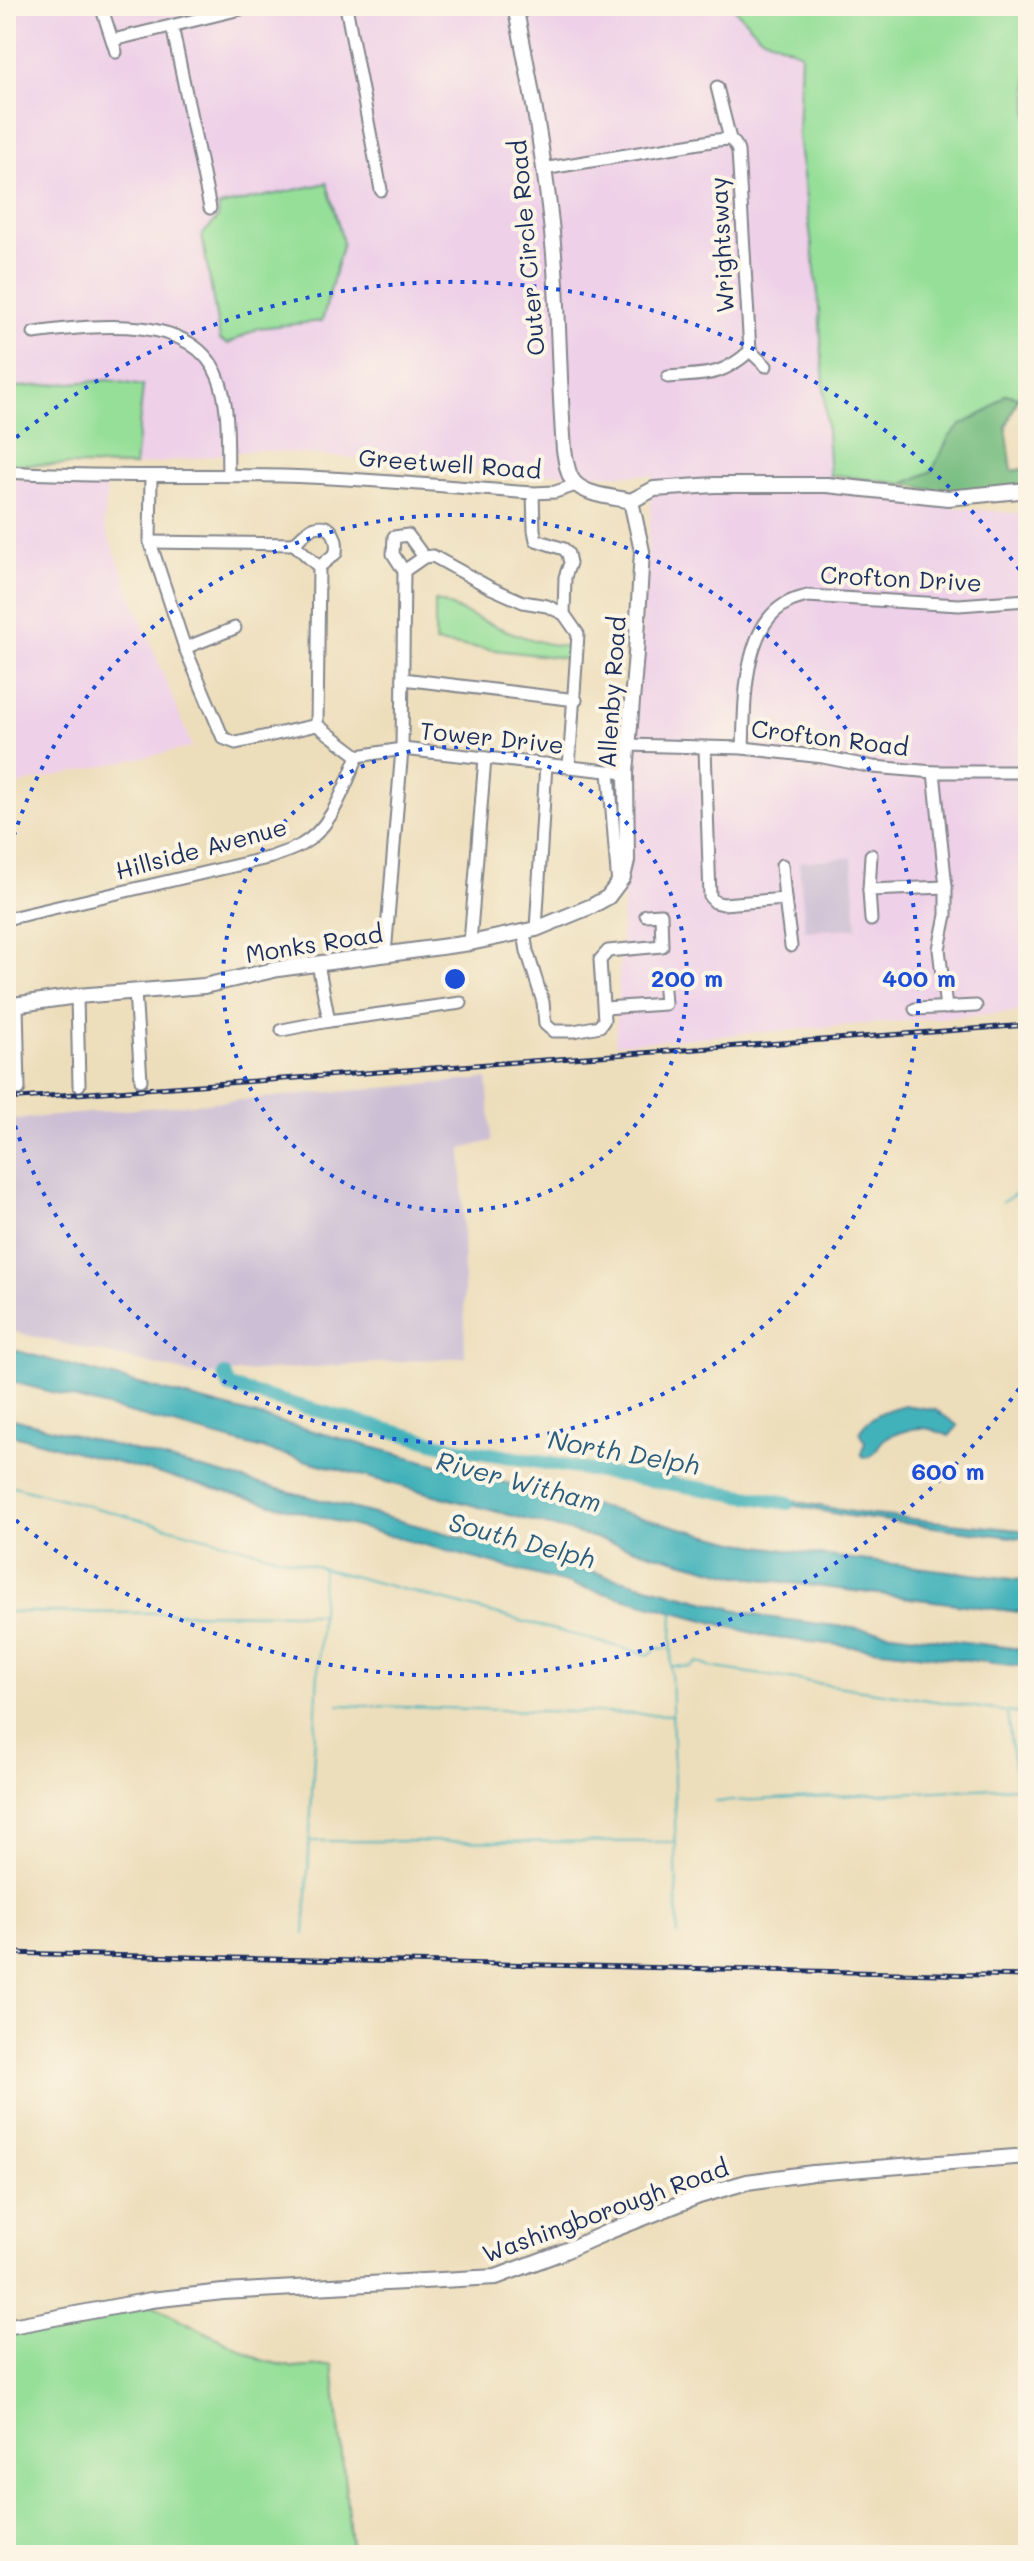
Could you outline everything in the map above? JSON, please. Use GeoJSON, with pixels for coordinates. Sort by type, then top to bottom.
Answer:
{"type":"FeatureCollection","features":[{"type":"Feature","properties":{"kind":"main road","name":"Outer Circle Road"},"geometry":{"type":"LineString","coordinates":[[515,6],[554,254],[564,450],[570,476],[576,485]]}},
{"type":"Feature","properties":{"kind":"main road","name":"Greetwell Road"},"geometry":{"type":"LineString","coordinates":[[576,485],[591,492],[631,501]]}},
{"type":"Feature","properties":{"kind":"main road"},"geometry":{"type":"LineString","coordinates":[[631,501],[654,489],[715,485],[827,485],[948,498],[1028,490]]}},
{"type":"Feature","properties":{"kind":"main road","name":"Allenby Road"},"geometry":{"type":"LineString","coordinates":[[618,886],[627,867],[627,745],[642,551],[631,501]]}},
{"type":"Feature","properties":{"kind":"main road","name":"Monks Road"},"geometry":{"type":"LineString","coordinates":[[11,1006],[77,996],[204,986],[266,971],[470,943],[530,931],[606,899],[618,886]]}},
{"type":"Feature","properties":{"kind":"main road","name":"Washingborough Road"},"geometry":{"type":"LineString","coordinates":[[6,2327],[151,2300],[223,2292],[496,2277],[664,2209],[747,2182],[813,2173],[1028,2156]]}},
{"type":"Feature","properties":{"kind":"street"},"geometry":{"type":"LineString","coordinates":[[101,6],[115,46],[172,26],[253,6]]}},
{"type":"Feature","properties":{"kind":"street"},"geometry":{"type":"LineString","coordinates":[[346,6],[381,190]]}},
{"type":"Feature","properties":{"kind":"street"},"geometry":{"type":"LineString","coordinates":[[172,26],[210,208]]}},
{"type":"Feature","properties":{"kind":"street","name":"Wrightsway"},"geometry":{"type":"LineString","coordinates":[[717,87],[730,139],[738,151],[750,351]]}},
{"type":"Feature","properties":{"kind":"street","name":"Wrightsway"},"geometry":{"type":"LineString","coordinates":[[543,169],[730,139]]}},
{"type":"Feature","properties":{"kind":"street"},"geometry":{"type":"LineString","coordinates":[[34,333],[106,326],[140,328],[166,333],[192,343],[211,361],[220,381],[225,410],[228,475]]}},
{"type":"Feature","properties":{"kind":"street"},"geometry":{"type":"LineString","coordinates":[[668,377],[720,372],[735,365],[750,351],[766,366]]}},
{"type":"Feature","properties":{"kind":"street","name":"Greetwell Road"},"geometry":{"type":"LineString","coordinates":[[6,472],[394,481],[533,493],[555,492],[576,485]]}},
{"type":"Feature","properties":{"kind":"street"},"geometry":{"type":"LineString","coordinates":[[151,477],[150,542],[185,648],[219,732],[236,743],[317,725],[358,756]]}},
{"type":"Feature","properties":{"kind":"street"},"geometry":{"type":"LineString","coordinates":[[533,493],[536,540],[564,549],[568,554],[570,563],[565,577],[564,614]]}},
{"type":"Feature","properties":{"kind":"street"},"geometry":{"type":"LineString","coordinates":[[294,544],[312,527],[320,526],[332,531],[338,540],[336,553],[319,567]]}},
{"type":"Feature","properties":{"kind":"street"},"geometry":{"type":"LineString","coordinates":[[385,954],[402,749],[404,571],[393,554],[394,537],[408,535],[424,557]]}},
{"type":"Feature","properties":{"kind":"street"},"geometry":{"type":"LineString","coordinates":[[150,542],[294,544],[319,567],[317,725]]}},
{"type":"Feature","properties":{"kind":"street"},"geometry":{"type":"LineString","coordinates":[[404,571],[424,557],[433,556],[489,587],[523,602],[547,606],[564,614],[578,634],[576,700],[569,767]]}},
{"type":"Feature","properties":{"kind":"street","name":"Crofton Drive"},"geometry":{"type":"LineString","coordinates":[[743,748],[746,686],[754,643],[769,619],[786,603],[807,596],[946,605],[1028,600]]}},
{"type":"Feature","properties":{"kind":"street"},"geometry":{"type":"LineString","coordinates":[[185,648],[235,628]]}},
{"type":"Feature","properties":{"kind":"street"},"geometry":{"type":"LineString","coordinates":[[403,679],[576,700]]}},
{"type":"Feature","properties":{"kind":"street","name":"Crofton Road"},"geometry":{"type":"LineString","coordinates":[[627,745],[743,748],[823,757],[873,767],[934,772],[1028,772]]}},
{"type":"Feature","properties":{"kind":"street"},"geometry":{"type":"LineString","coordinates":[[705,748],[710,897],[723,904],[785,899]]}},
{"type":"Feature","properties":{"kind":"street","name":"Tower Drive"},"geometry":{"type":"LineString","coordinates":[[358,756],[402,749],[626,773]]}},
{"type":"Feature","properties":{"kind":"street","name":"Hillside Avenue"},"geometry":{"type":"LineString","coordinates":[[6,919],[272,857],[302,845],[324,827],[358,756]]}},
{"type":"Feature","properties":{"kind":"street"},"geometry":{"type":"LineString","coordinates":[[470,943],[485,758]]}},
{"type":"Feature","properties":{"kind":"street"},"geometry":{"type":"LineString","coordinates":[[546,764],[527,951],[543,1002],[545,1024],[553,1031],[600,1026],[604,1020],[600,960],[603,953],[662,946],[661,914],[646,915]]}},
{"type":"Feature","properties":{"kind":"street"},"geometry":{"type":"LineString","coordinates":[[609,772],[618,886]]}},
{"type":"Feature","properties":{"kind":"street"},"geometry":{"type":"LineString","coordinates":[[934,772],[946,887],[946,915],[939,949],[946,1008]]}},
{"type":"Feature","properties":{"kind":"street"},"geometry":{"type":"LineString","coordinates":[[871,855],[871,920]]}},
{"type":"Feature","properties":{"kind":"street"},"geometry":{"type":"LineString","coordinates":[[782,865],[791,946]]}},
{"type":"Feature","properties":{"kind":"street"},"geometry":{"type":"LineString","coordinates":[[869,890],[946,887]]}},
{"type":"Feature","properties":{"kind":"street"},"geometry":{"type":"LineString","coordinates":[[318,964],[329,1021]]}},
{"type":"Feature","properties":{"kind":"street"},"geometry":{"type":"LineString","coordinates":[[604,1008],[665,1004],[663,978]]}},
{"type":"Feature","properties":{"kind":"street"},"geometry":{"type":"LineString","coordinates":[[135,992],[141,1080]]}},
{"type":"Feature","properties":{"kind":"street"},"geometry":{"type":"LineString","coordinates":[[77,996],[79,1085]]}},
{"type":"Feature","properties":{"kind":"street"},"geometry":{"type":"LineString","coordinates":[[282,1030],[461,1003]]}},
{"type":"Feature","properties":{"kind":"street"},"geometry":{"type":"LineString","coordinates":[[11,1006],[19,1089]]}},
{"type":"Feature","properties":{"kind":"street"},"geometry":{"type":"LineString","coordinates":[[915,1009],[976,1006]]}},
{"type":"Feature","properties":{"kind":"shaded area"},"geometry":{"type":"Polygon","coordinates":[[[6,6],[732,6],[759,35],[801,53],[798,136],[818,294],[830,477],[835,492],[1028,515],[1028,1011],[615,1044],[632,753],[653,475],[525,473],[256,450],[135,466],[6,464],[6,6]]]}},
{"type":"Feature","properties":{"kind":"shaded area"},"geometry":{"type":"Polygon","coordinates":[[[6,478],[107,483],[104,525],[192,747],[27,782],[6,790],[6,478]]]}},
{"type":"Feature","properties":{"kind":"shaded area"},"geometry":{"type":"Polygon","coordinates":[[[852,857],[857,928],[805,931],[799,862],[852,857]]]}},
{"type":"Feature","properties":{"kind":"shaded area"},"geometry":{"type":"Polygon","coordinates":[[[487,1079],[492,1141],[462,1149],[465,1357],[197,1375],[6,1330],[6,1120],[487,1079]]]}},
{"type":"Feature","properties":{"kind":"green space"},"geometry":{"type":"Polygon","coordinates":[[[732,6],[1028,6],[1028,366],[1018,398],[1006,394],[988,411],[961,426],[932,471],[904,484],[836,475],[830,477],[818,294],[798,136],[801,53],[759,35],[732,6]]]}},
{"type":"Feature","properties":{"kind":"green space"},"geometry":{"type":"Polygon","coordinates":[[[327,183],[343,242],[322,321],[258,328],[228,344],[220,340],[202,235],[218,218],[219,206],[327,183]]]}},
{"type":"Feature","properties":{"kind":"green space"},"geometry":{"type":"Polygon","coordinates":[[[6,380],[8,388],[109,380],[143,386],[135,466],[6,464],[6,380]]]}},
{"type":"Feature","properties":{"kind":"green space"},"geometry":{"type":"Polygon","coordinates":[[[1006,394],[1018,398],[1006,427],[1012,471],[1028,468],[1028,484],[969,492],[937,491],[904,484],[932,471],[949,437],[961,425],[988,411],[1006,394]]]}},
{"type":"Feature","properties":{"kind":"green space"},"geometry":{"type":"Polygon","coordinates":[[[435,601],[523,637],[572,647],[572,659],[435,643],[435,601]]]}},
{"type":"Feature","properties":{"kind":"green space"},"geometry":{"type":"Polygon","coordinates":[[[152,2305],[261,2360],[295,2368],[333,2365],[352,2555],[6,2555],[6,2332],[152,2305]]]}},
{"type":"Feature","properties":{"kind":"water"},"geometry":{"type":"Polygon","coordinates":[[[6,1348],[740,1543],[1028,1581],[1028,1613],[737,1576],[6,1380],[6,1348]]]}},
{"type":"Feature","properties":{"kind":"water"},"geometry":{"type":"Polygon","coordinates":[[[904,1405],[936,1410],[958,1426],[949,1436],[922,1428],[911,1429],[888,1437],[874,1453],[863,1457],[865,1442],[860,1431],[864,1425],[879,1414],[904,1405]]]}},
{"type":"Feature","properties":{"kind":"water"},"geometry":{"type":"Polygon","coordinates":[[[6,1417],[764,1617],[1028,1650],[1028,1667],[768,1637],[6,1433],[6,1417]]]}},
{"type":"Feature","properties":{"kind":"water"},"geometry":{"type":"Polygon","coordinates":[[[770,1497],[864,1514],[1028,1531],[1028,1539],[848,1516],[769,1501],[770,1497]]]}},
{"type":"Feature","properties":{"kind":"waterway"},"geometry":{"type":"LineString","coordinates":[[1002,1202],[1028,1185]]}},
{"type":"Feature","properties":{"kind":"waterway","name":"North Delph"},"geometry":{"type":"LineString","coordinates":[[224,1375],[230,1387],[455,1448],[788,1503]]}},
{"type":"Feature","properties":{"kind":"waterway"},"geometry":{"type":"LineString","coordinates":[[6,1447],[9,1432]]}},
{"type":"Feature","properties":{"kind":"waterway"},"geometry":{"type":"LineString","coordinates":[[6,1484],[649,1655],[656,1648],[671,1649]]}},
{"type":"Feature","properties":{"kind":"waterway"},"geometry":{"type":"LineString","coordinates":[[305,1934],[323,1570]]}},
{"type":"Feature","properties":{"kind":"waterway"},"geometry":{"type":"LineString","coordinates":[[673,1610],[671,1666],[678,1936]]}},
{"type":"Feature","properties":{"kind":"waterway"},"geometry":{"type":"LineString","coordinates":[[6,1612],[319,1614]]}},
{"type":"Feature","properties":{"kind":"waterway"},"geometry":{"type":"LineString","coordinates":[[671,1666],[691,1667],[697,1662],[710,1667],[1028,1715]]}},
{"type":"Feature","properties":{"kind":"waterway"},"geometry":{"type":"LineString","coordinates":[[339,1705],[672,1715]]}},
{"type":"Feature","properties":{"kind":"waterway"},"geometry":{"type":"LineString","coordinates":[[1007,1714],[1028,1867]]}},
{"type":"Feature","properties":{"kind":"waterway"},"geometry":{"type":"LineString","coordinates":[[715,1802],[1017,1787]]}},
{"type":"Feature","properties":{"kind":"waterway"},"geometry":{"type":"LineString","coordinates":[[310,1841],[676,1842]]}},
{"type":"Feature","properties":{"kind":"railway"},"geometry":{"type":"LineString","coordinates":[[6,1099],[1028,1025]]}},
{"type":"Feature","properties":{"kind":"railway"},"geometry":{"type":"LineString","coordinates":[[6,1953],[1028,1976]]}},
{"type":"Feature","properties":{"kind":"water label","name":"River Witham"},"geometry":{"type":"Point","coordinates":[519,1481]}},
{"type":"Feature","properties":{"kind":"water label","name":"South Delph"},"geometry":{"type":"Point","coordinates":[522,1540]}}]}
